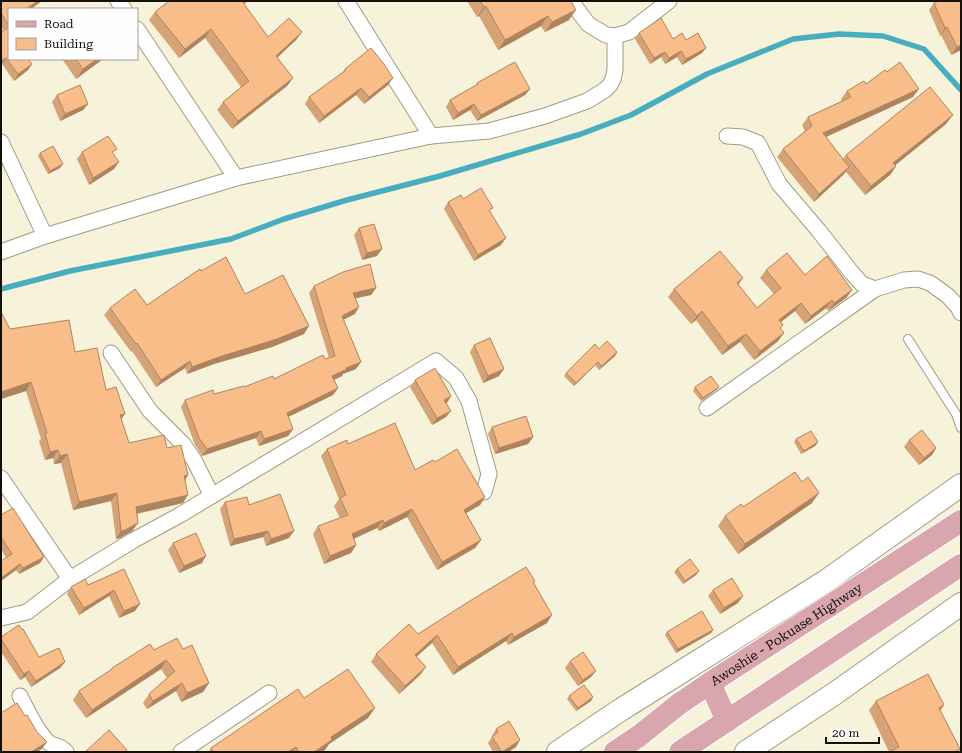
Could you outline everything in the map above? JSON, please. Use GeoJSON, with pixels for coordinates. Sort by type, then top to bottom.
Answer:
{"type":"FeatureCollection","features":[{"type":"Feature","properties":{"kind":"main road","name":"Awoshie - Pokuase Highway"},"geometry":{"type":"LineString","coordinates":[[615,752],[639,736],[679,704],[710,683],[961,520]]}},
{"type":"Feature","properties":{"kind":"main road"},"geometry":{"type":"LineString","coordinates":[[680,752],[961,565]]}},
{"type":"Feature","properties":{"kind":"main road"},"geometry":{"type":"LineString","coordinates":[[710,683],[727,721]]}},
{"type":"Feature","properties":{"kind":"street"},"geometry":{"type":"LineString","coordinates":[[346,1],[431,136]]}},
{"type":"Feature","properties":{"kind":"street"},"geometry":{"type":"LineString","coordinates":[[571,1],[588,24],[606,35],[615,36],[629,32],[669,1]]}},
{"type":"Feature","properties":{"kind":"street"},"geometry":{"type":"LineString","coordinates":[[138,31],[236,178]]}},
{"type":"Feature","properties":{"kind":"street"},"geometry":{"type":"LineString","coordinates":[[1,252],[45,236],[236,178],[431,136],[489,131],[545,116],[587,101],[605,90],[610,85],[615,70],[615,36]]}},
{"type":"Feature","properties":{"kind":"street"},"geometry":{"type":"LineString","coordinates":[[726,136],[743,137],[758,143],[779,184],[862,284],[875,289]]}},
{"type":"Feature","properties":{"kind":"street"},"geometry":{"type":"LineString","coordinates":[[1,142],[45,236]]}},
{"type":"Feature","properties":{"kind":"street"},"geometry":{"type":"LineString","coordinates":[[708,408],[875,289],[904,280],[918,279],[930,283],[948,296],[958,307],[961,313]]}},
{"type":"Feature","properties":{"kind":"street"},"geometry":{"type":"LineString","coordinates":[[111,353],[150,411],[182,444],[194,460],[212,496]]}},
{"type":"Feature","properties":{"kind":"street"},"geometry":{"type":"LineString","coordinates":[[1,618],[27,612],[70,579],[134,540],[212,496],[436,361],[456,378],[469,401],[489,474],[484,492]]}},
{"type":"Feature","properties":{"kind":"street"},"geometry":{"type":"LineString","coordinates":[[1,478],[70,579]]}},
{"type":"Feature","properties":{"kind":"street"},"geometry":{"type":"LineString","coordinates":[[558,752],[622,709],[826,581],[961,485]]}},
{"type":"Feature","properties":{"kind":"street"},"geometry":{"type":"LineString","coordinates":[[746,752],[834,694],[960,607]]}},
{"type":"Feature","properties":{"kind":"street"},"geometry":{"type":"LineString","coordinates":[[181,752],[269,693]]}},
{"type":"Feature","properties":{"kind":"street"},"geometry":{"type":"LineString","coordinates":[[20,696],[33,722],[50,743],[61,747],[66,752]]}},
{"type":"Feature","properties":{"kind":"lane"},"geometry":{"type":"LineString","coordinates":[[908,339],[956,414],[961,428]]}},
{"type":"Feature","properties":{"kind":"building"},"geometry":{"type":"Polygon","coordinates":[[[1,1],[38,1],[28,8],[8,8],[8,24],[1,13],[1,1]]]}},
{"type":"Feature","properties":{"kind":"building"},"geometry":{"type":"Polygon","coordinates":[[[169,1],[242,1],[268,37],[289,18],[302,32],[276,56],[293,78],[238,121],[223,102],[249,81],[211,29],[185,49],[155,12],[169,1]]]}},
{"type":"Feature","properties":{"kind":"building"},"geometry":{"type":"Polygon","coordinates":[[[480,1],[571,1],[576,10],[552,22],[548,16],[505,40],[486,6],[484,7],[480,1]]]}},
{"type":"Feature","properties":{"kind":"building"},"geometry":{"type":"Polygon","coordinates":[[[938,1],[961,1],[961,45],[957,47],[947,27],[945,28],[934,3],[938,1]]]}},
{"type":"Feature","properties":{"kind":"building"},"geometry":{"type":"Polygon","coordinates":[[[661,18],[673,39],[682,33],[686,40],[698,33],[706,48],[686,59],[681,51],[669,58],[665,52],[654,58],[639,33],[661,18]]]}},
{"type":"Feature","properties":{"kind":"building"},"geometry":{"type":"Polygon","coordinates":[[[8,28],[8,60],[29,60],[32,64],[18,74],[6,58],[1,61],[1,32],[8,28]]]}},
{"type":"Feature","properties":{"kind":"building"},"geometry":{"type":"Polygon","coordinates":[[[371,48],[393,78],[369,97],[361,88],[324,116],[309,97],[346,70],[345,69],[371,48]]]}},
{"type":"Feature","properties":{"kind":"building"},"geometry":{"type":"Polygon","coordinates":[[[77,60],[96,60],[83,69],[77,60]]]}},
{"type":"Feature","properties":{"kind":"building"},"geometry":{"type":"Polygon","coordinates":[[[515,62],[530,89],[481,115],[474,104],[458,113],[450,100],[515,62]]]}},
{"type":"Feature","properties":{"kind":"building"},"geometry":{"type":"Polygon","coordinates":[[[900,62],[919,89],[823,133],[849,167],[819,194],[783,149],[812,126],[808,117],[851,97],[847,91],[864,81],[866,84],[885,70],[887,72],[900,62]]]}},
{"type":"Feature","properties":{"kind":"building"},"geometry":{"type":"Polygon","coordinates":[[[80,85],[88,104],[65,114],[57,95],[80,85]]]}},
{"type":"Feature","properties":{"kind":"building"},"geometry":{"type":"Polygon","coordinates":[[[930,87],[953,115],[893,163],[896,166],[871,186],[846,155],[930,87]]]}},
{"type":"Feature","properties":{"kind":"building"},"geometry":{"type":"Polygon","coordinates":[[[108,136],[117,149],[112,152],[119,162],[93,178],[82,152],[108,136]]]}},
{"type":"Feature","properties":{"kind":"building"},"geometry":{"type":"Polygon","coordinates":[[[53,146],[63,164],[50,171],[40,153],[53,146]]]}},
{"type":"Feature","properties":{"kind":"building"},"geometry":{"type":"Polygon","coordinates":[[[481,188],[493,208],[489,210],[506,238],[478,255],[448,202],[461,195],[463,199],[481,188]]]}},
{"type":"Feature","properties":{"kind":"building"},"geometry":{"type":"Polygon","coordinates":[[[374,224],[382,249],[367,253],[359,228],[374,224]]]}},
{"type":"Feature","properties":{"kind":"building"},"geometry":{"type":"Polygon","coordinates":[[[720,251],[743,278],[737,283],[757,308],[781,288],[766,270],[787,253],[805,275],[827,256],[852,290],[834,303],[832,300],[811,316],[801,303],[779,320],[783,325],[780,328],[784,333],[760,351],[746,334],[728,346],[702,311],[697,316],[674,289],[720,251]]]}},
{"type":"Feature","properties":{"kind":"building"},"geometry":{"type":"Polygon","coordinates":[[[226,257],[245,294],[283,275],[309,326],[277,339],[192,367],[190,361],[161,380],[137,343],[136,344],[110,308],[135,289],[147,305],[200,269],[201,271],[226,257]]]}},
{"type":"Feature","properties":{"kind":"building"},"geometry":{"type":"Polygon","coordinates":[[[370,264],[376,288],[353,293],[359,307],[342,316],[361,362],[332,376],[338,388],[287,413],[293,429],[264,439],[261,431],[207,449],[199,438],[185,400],[213,390],[214,394],[244,387],[273,376],[274,379],[323,355],[325,359],[335,356],[314,286],[343,272],[370,264]]]}},
{"type":"Feature","properties":{"kind":"building"},"geometry":{"type":"Polygon","coordinates":[[[1,312],[10,329],[69,320],[75,352],[97,348],[106,390],[116,387],[125,414],[120,415],[129,443],[164,435],[167,448],[181,445],[188,475],[184,476],[188,495],[136,507],[138,523],[121,531],[117,493],[79,502],[67,454],[60,456],[58,450],[50,452],[45,433],[47,433],[31,382],[1,392],[1,312]]]}},
{"type":"Feature","properties":{"kind":"building"},"geometry":{"type":"Polygon","coordinates":[[[490,338],[504,369],[488,376],[474,345],[490,338]]]}},
{"type":"Feature","properties":{"kind":"building"},"geometry":{"type":"Polygon","coordinates":[[[607,341],[617,352],[602,366],[598,362],[576,383],[566,373],[595,344],[599,349],[607,341]]]}},
{"type":"Feature","properties":{"kind":"building"},"geometry":{"type":"Polygon","coordinates":[[[435,368],[451,396],[444,400],[451,411],[437,418],[415,380],[435,368]]]}},
{"type":"Feature","properties":{"kind":"building"},"geometry":{"type":"Polygon","coordinates":[[[711,376],[719,387],[703,398],[695,387],[711,376]]]}},
{"type":"Feature","properties":{"kind":"building"},"geometry":{"type":"Polygon","coordinates":[[[526,416],[533,437],[499,448],[492,427],[526,416]]]}},
{"type":"Feature","properties":{"kind":"building"},"geometry":{"type":"Polygon","coordinates":[[[395,423],[415,470],[433,460],[435,462],[457,449],[485,497],[464,510],[481,540],[442,562],[412,509],[384,523],[383,520],[352,534],[356,545],[330,556],[318,526],[348,515],[340,498],[346,495],[327,449],[347,440],[348,444],[395,423]]]}},
{"type":"Feature","properties":{"kind":"building"},"geometry":{"type":"Polygon","coordinates":[[[922,430],[936,448],[924,458],[909,440],[922,430]]]}},
{"type":"Feature","properties":{"kind":"building"},"geometry":{"type":"Polygon","coordinates":[[[811,431],[818,442],[804,451],[796,439],[811,431]]]}},
{"type":"Feature","properties":{"kind":"building"},"geometry":{"type":"Polygon","coordinates":[[[795,472],[802,482],[808,477],[819,493],[745,544],[725,516],[741,504],[743,507],[795,472]]]}},
{"type":"Feature","properties":{"kind":"building"},"geometry":{"type":"Polygon","coordinates":[[[280,494],[294,531],[271,539],[268,531],[234,539],[225,502],[247,497],[249,505],[280,494]]]}},
{"type":"Feature","properties":{"kind":"building"},"geometry":{"type":"Polygon","coordinates":[[[13,508],[44,557],[23,568],[20,564],[1,578],[1,561],[12,554],[1,537],[1,515],[13,508]]]}},
{"type":"Feature","properties":{"kind":"building"},"geometry":{"type":"Polygon","coordinates":[[[196,533],[206,556],[184,566],[173,543],[196,533]]]}},
{"type":"Feature","properties":{"kind":"building"},"geometry":{"type":"Polygon","coordinates":[[[690,559],[699,571],[685,581],[677,569],[690,559]]]}},
{"type":"Feature","properties":{"kind":"building"},"geometry":{"type":"Polygon","coordinates":[[[526,567],[535,581],[533,582],[552,615],[514,637],[512,633],[458,667],[437,635],[415,655],[426,667],[405,686],[376,654],[409,624],[418,634],[526,567]]]}},
{"type":"Feature","properties":{"kind":"building"},"geometry":{"type":"Polygon","coordinates":[[[124,569],[140,604],[124,611],[114,590],[84,608],[71,587],[85,579],[88,585],[124,569]]]}},
{"type":"Feature","properties":{"kind":"building"},"geometry":{"type":"Polygon","coordinates":[[[732,578],[743,596],[724,608],[713,590],[732,578]]]}},
{"type":"Feature","properties":{"kind":"building"},"geometry":{"type":"Polygon","coordinates":[[[702,611],[713,630],[678,649],[667,632],[702,611]]]}},
{"type":"Feature","properties":{"kind":"building"},"geometry":{"type":"Polygon","coordinates":[[[19,625],[22,630],[23,629],[39,657],[59,648],[65,662],[36,681],[29,671],[24,674],[1,639],[1,637],[19,625]]]}},
{"type":"Feature","properties":{"kind":"building"},"geometry":{"type":"Polygon","coordinates":[[[177,638],[183,649],[192,645],[209,683],[187,693],[182,683],[153,701],[149,694],[175,671],[166,660],[92,710],[79,691],[150,644],[154,650],[177,638]]]}},
{"type":"Feature","properties":{"kind":"building"},"geometry":{"type":"Polygon","coordinates":[[[583,652],[596,671],[583,680],[570,661],[583,652]]]}},
{"type":"Feature","properties":{"kind":"building"},"geometry":{"type":"Polygon","coordinates":[[[348,669],[375,708],[331,737],[332,740],[314,752],[299,752],[296,747],[288,752],[213,752],[211,748],[298,689],[304,698],[348,669]]]}},
{"type":"Feature","properties":{"kind":"building"},"geometry":{"type":"Polygon","coordinates":[[[928,674],[944,705],[939,708],[960,749],[954,752],[889,752],[899,747],[876,701],[928,674]]]}},
{"type":"Feature","properties":{"kind":"building"},"geometry":{"type":"Polygon","coordinates":[[[584,685],[593,697],[578,708],[569,696],[584,685]]]}},
{"type":"Feature","properties":{"kind":"building"},"geometry":{"type":"Polygon","coordinates":[[[17,703],[25,716],[27,715],[37,732],[47,742],[31,752],[1,752],[1,713],[17,703]]]}},
{"type":"Feature","properties":{"kind":"building"},"geometry":{"type":"Polygon","coordinates":[[[509,721],[520,740],[502,752],[492,737],[498,732],[496,729],[509,721]]]}},
{"type":"Feature","properties":{"kind":"building"},"geometry":{"type":"Polygon","coordinates":[[[109,730],[127,750],[125,752],[85,752],[109,730]]]}},
{"type":"Feature","properties":{"kind":"waterway"},"geometry":{"type":"LineString","coordinates":[[1,289],[70,271],[231,239],[284,219],[347,200],[440,176],[581,134],[631,115],[707,74],[793,39],[839,34],[883,36],[924,49],[961,90]]}}]}
